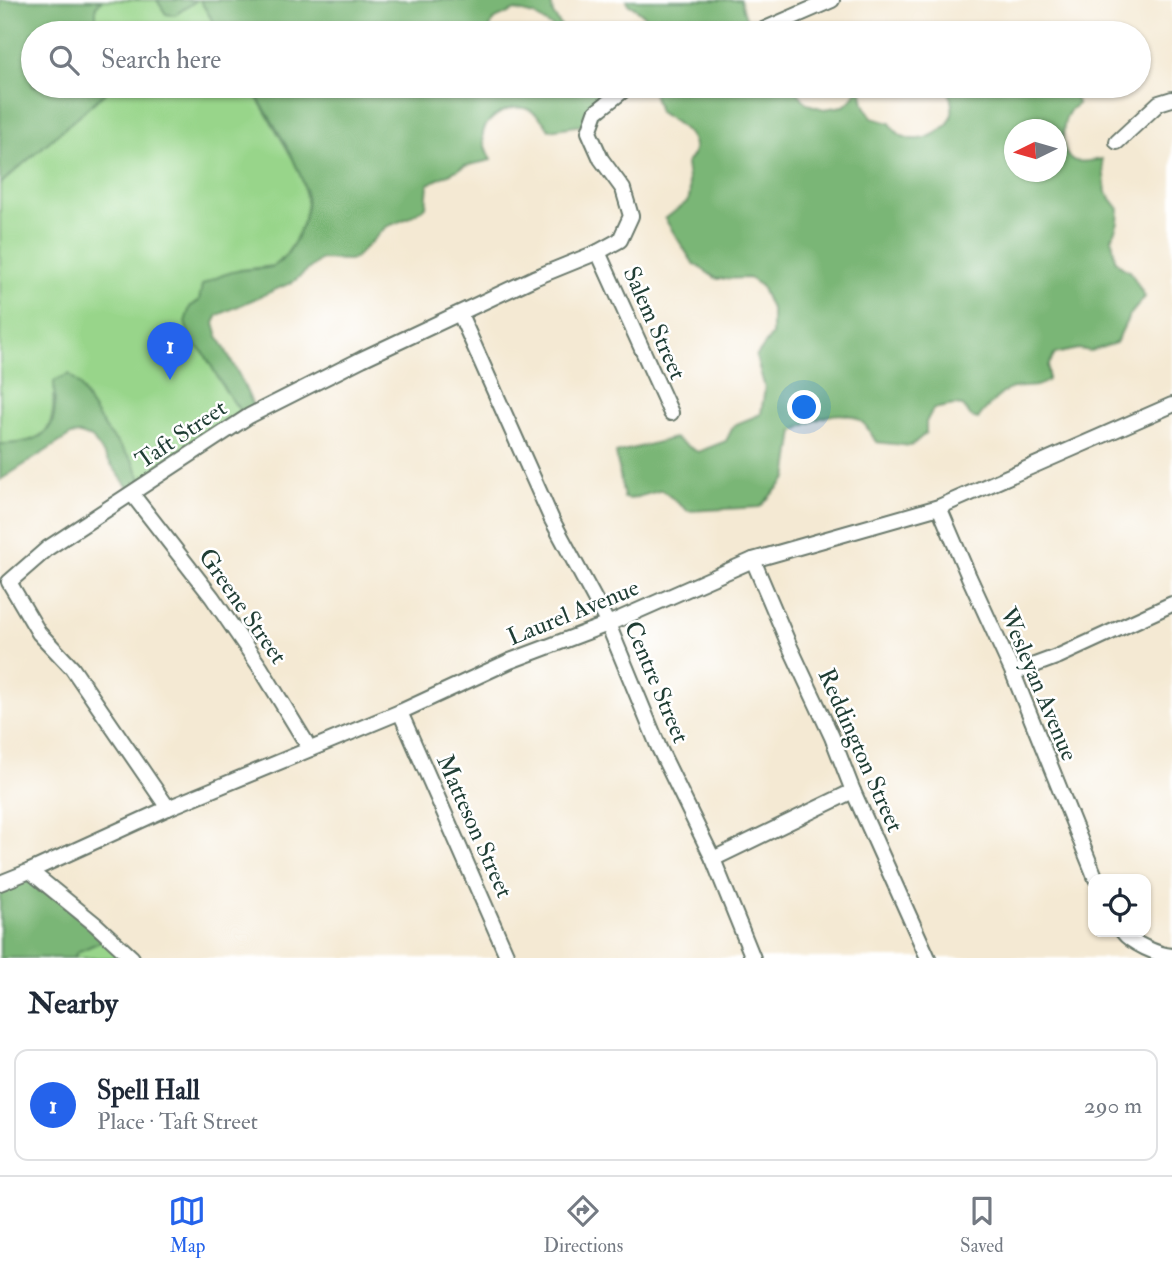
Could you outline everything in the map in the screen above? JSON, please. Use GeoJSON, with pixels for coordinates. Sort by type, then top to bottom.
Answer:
{"type":"FeatureCollection","features":[{"type":"Feature","properties":{"kind":"street"},"geometry":{"type":"LineString","coordinates":[[784,21],[832,0]]}},
{"type":"Feature","properties":{"kind":"street","name":"Taft Street"},"geometry":{"type":"LineString","coordinates":[[168,808],[72,668],[38,632],[9,582],[48,548],[249,416],[362,359],[620,240],[631,216],[623,189],[601,159],[589,132],[596,112],[614,98]]}},
{"type":"Feature","properties":{"kind":"street"},"geometry":{"type":"LineString","coordinates":[[1117,142],[1159,103],[1172,99]]}},
{"type":"Feature","properties":{"kind":"street","name":"Salem Street"},"geometry":{"type":"LineString","coordinates":[[598,252],[671,413]]}},
{"type":"Feature","properties":{"kind":"street","name":"Centre Street"},"geometry":{"type":"LineString","coordinates":[[460,314],[552,520],[608,624],[659,748],[713,859],[753,958]]}},
{"type":"Feature","properties":{"kind":"street","name":"Laurel Avenue"},"geometry":{"type":"LineString","coordinates":[[0,883],[168,808],[753,561],[939,507],[1172,405]]}},
{"type":"Feature","properties":{"kind":"street","name":"Greene Street"},"geometry":{"type":"LineString","coordinates":[[132,494],[212,597],[260,667],[310,749]]}},
{"type":"Feature","properties":{"kind":"street","name":"Wesleyan Avenue"},"geometry":{"type":"LineString","coordinates":[[939,507],[1013,673],[1094,874]]}},
{"type":"Feature","properties":{"kind":"street","name":"Reddington Street"},"geometry":{"type":"LineString","coordinates":[[753,561],[928,958]]}},
{"type":"Feature","properties":{"kind":"street"},"geometry":{"type":"LineString","coordinates":[[1013,673],[1059,656],[1172,604]]}},
{"type":"Feature","properties":{"kind":"street","name":"Matteson Street"},"geometry":{"type":"LineString","coordinates":[[400,712],[508,958]]}},
{"type":"Feature","properties":{"kind":"street"},"geometry":{"type":"LineString","coordinates":[[713,859],[853,791]]}},
{"type":"Feature","properties":{"kind":"street"},"geometry":{"type":"LineString","coordinates":[[30,871],[96,923],[132,958]]}},
{"type":"Feature","properties":{"kind":"street"},"geometry":{"type":"LineString","coordinates":[[1127,937],[1164,955],[1172,956]]}},
{"type":"Feature","properties":{"kind":"green space"},"geometry":{"type":"Polygon","coordinates":[[[0,0],[102,0],[96,6],[96,21],[21,21],[21,98],[99,98],[0,184],[0,0]]]}},
{"type":"Feature","properties":{"kind":"green space"},"geometry":{"type":"Polygon","coordinates":[[[102,0],[157,0],[166,14],[175,15],[200,0],[213,21],[96,21],[96,6],[102,0]]]}},
{"type":"Feature","properties":{"kind":"green space"},"geometry":{"type":"Polygon","coordinates":[[[157,0],[197,0],[175,15],[166,14],[157,0]]]}},
{"type":"Feature","properties":{"kind":"green space"},"geometry":{"type":"Polygon","coordinates":[[[200,0],[551,0],[553,14],[558,21],[543,21],[534,15],[515,10],[493,21],[213,21],[200,0]]]}},
{"type":"Feature","properties":{"kind":"green space"},"geometry":{"type":"Polygon","coordinates":[[[627,0],[740,0],[747,21],[648,21],[641,12],[628,4],[627,0]]]}},
{"type":"Feature","properties":{"kind":"green space"},"geometry":{"type":"Polygon","coordinates":[[[99,98],[257,98],[293,159],[303,182],[307,204],[305,217],[295,241],[285,256],[273,266],[240,270],[190,307],[191,341],[204,353],[225,390],[246,419],[144,486],[133,461],[107,431],[80,385],[53,396],[51,420],[41,435],[24,442],[0,444],[0,184],[99,98]]]}},
{"type":"Feature","properties":{"kind":"green space"},"geometry":{"type":"Polygon","coordinates":[[[257,98],[610,98],[590,124],[549,130],[539,117],[524,108],[512,108],[499,113],[485,127],[483,133],[491,160],[465,166],[428,184],[426,207],[386,227],[355,258],[321,259],[293,282],[218,315],[214,323],[218,336],[257,414],[246,419],[225,390],[204,353],[191,341],[185,322],[190,307],[199,301],[202,285],[226,274],[274,266],[295,241],[306,214],[306,193],[294,161],[257,98]]]}},
{"type":"Feature","properties":{"kind":"green space"},"geometry":{"type":"Polygon","coordinates":[[[655,98],[802,98],[807,104],[824,109],[844,106],[853,98],[863,98],[872,118],[890,123],[905,137],[918,139],[936,133],[947,125],[952,114],[950,98],[1075,98],[1078,104],[1073,107],[1066,119],[1004,119],[1004,182],[1067,182],[1067,154],[1076,161],[1102,159],[1106,192],[1119,209],[1112,238],[1115,260],[1130,271],[1145,297],[1129,316],[1116,343],[1091,351],[1078,349],[1055,354],[1048,366],[1048,380],[1039,385],[1006,391],[978,419],[971,417],[963,406],[933,409],[926,422],[926,433],[911,446],[876,442],[863,423],[847,415],[838,414],[810,422],[794,431],[787,478],[760,507],[688,511],[662,490],[630,499],[624,498],[616,453],[674,438],[698,452],[726,441],[734,425],[761,414],[765,388],[756,357],[772,335],[772,311],[761,286],[749,278],[717,279],[693,263],[665,219],[688,201],[690,194],[686,164],[694,147],[684,128],[659,112],[655,98]]]}},
{"type":"Feature","properties":{"kind":"green space"},"geometry":{"type":"Polygon","coordinates":[[[69,374],[80,385],[107,431],[133,461],[144,486],[132,493],[92,438],[80,434],[71,435],[0,480],[0,444],[25,442],[41,436],[47,430],[54,415],[54,381],[69,374]]]}},
{"type":"Feature","properties":{"kind":"green space"},"geometry":{"type":"Polygon","coordinates":[[[26,873],[109,938],[77,952],[74,958],[0,958],[0,885],[26,873]]]}},
{"type":"Feature","properties":{"kind":"green space"},"geometry":{"type":"Polygon","coordinates":[[[109,938],[133,958],[74,958],[77,952],[109,938]]]}},
{"type":"Feature","properties":{"kind":"place","name":"Spell Hall"},"geometry":{"type":"Point","coordinates":[170,380]}}]}
